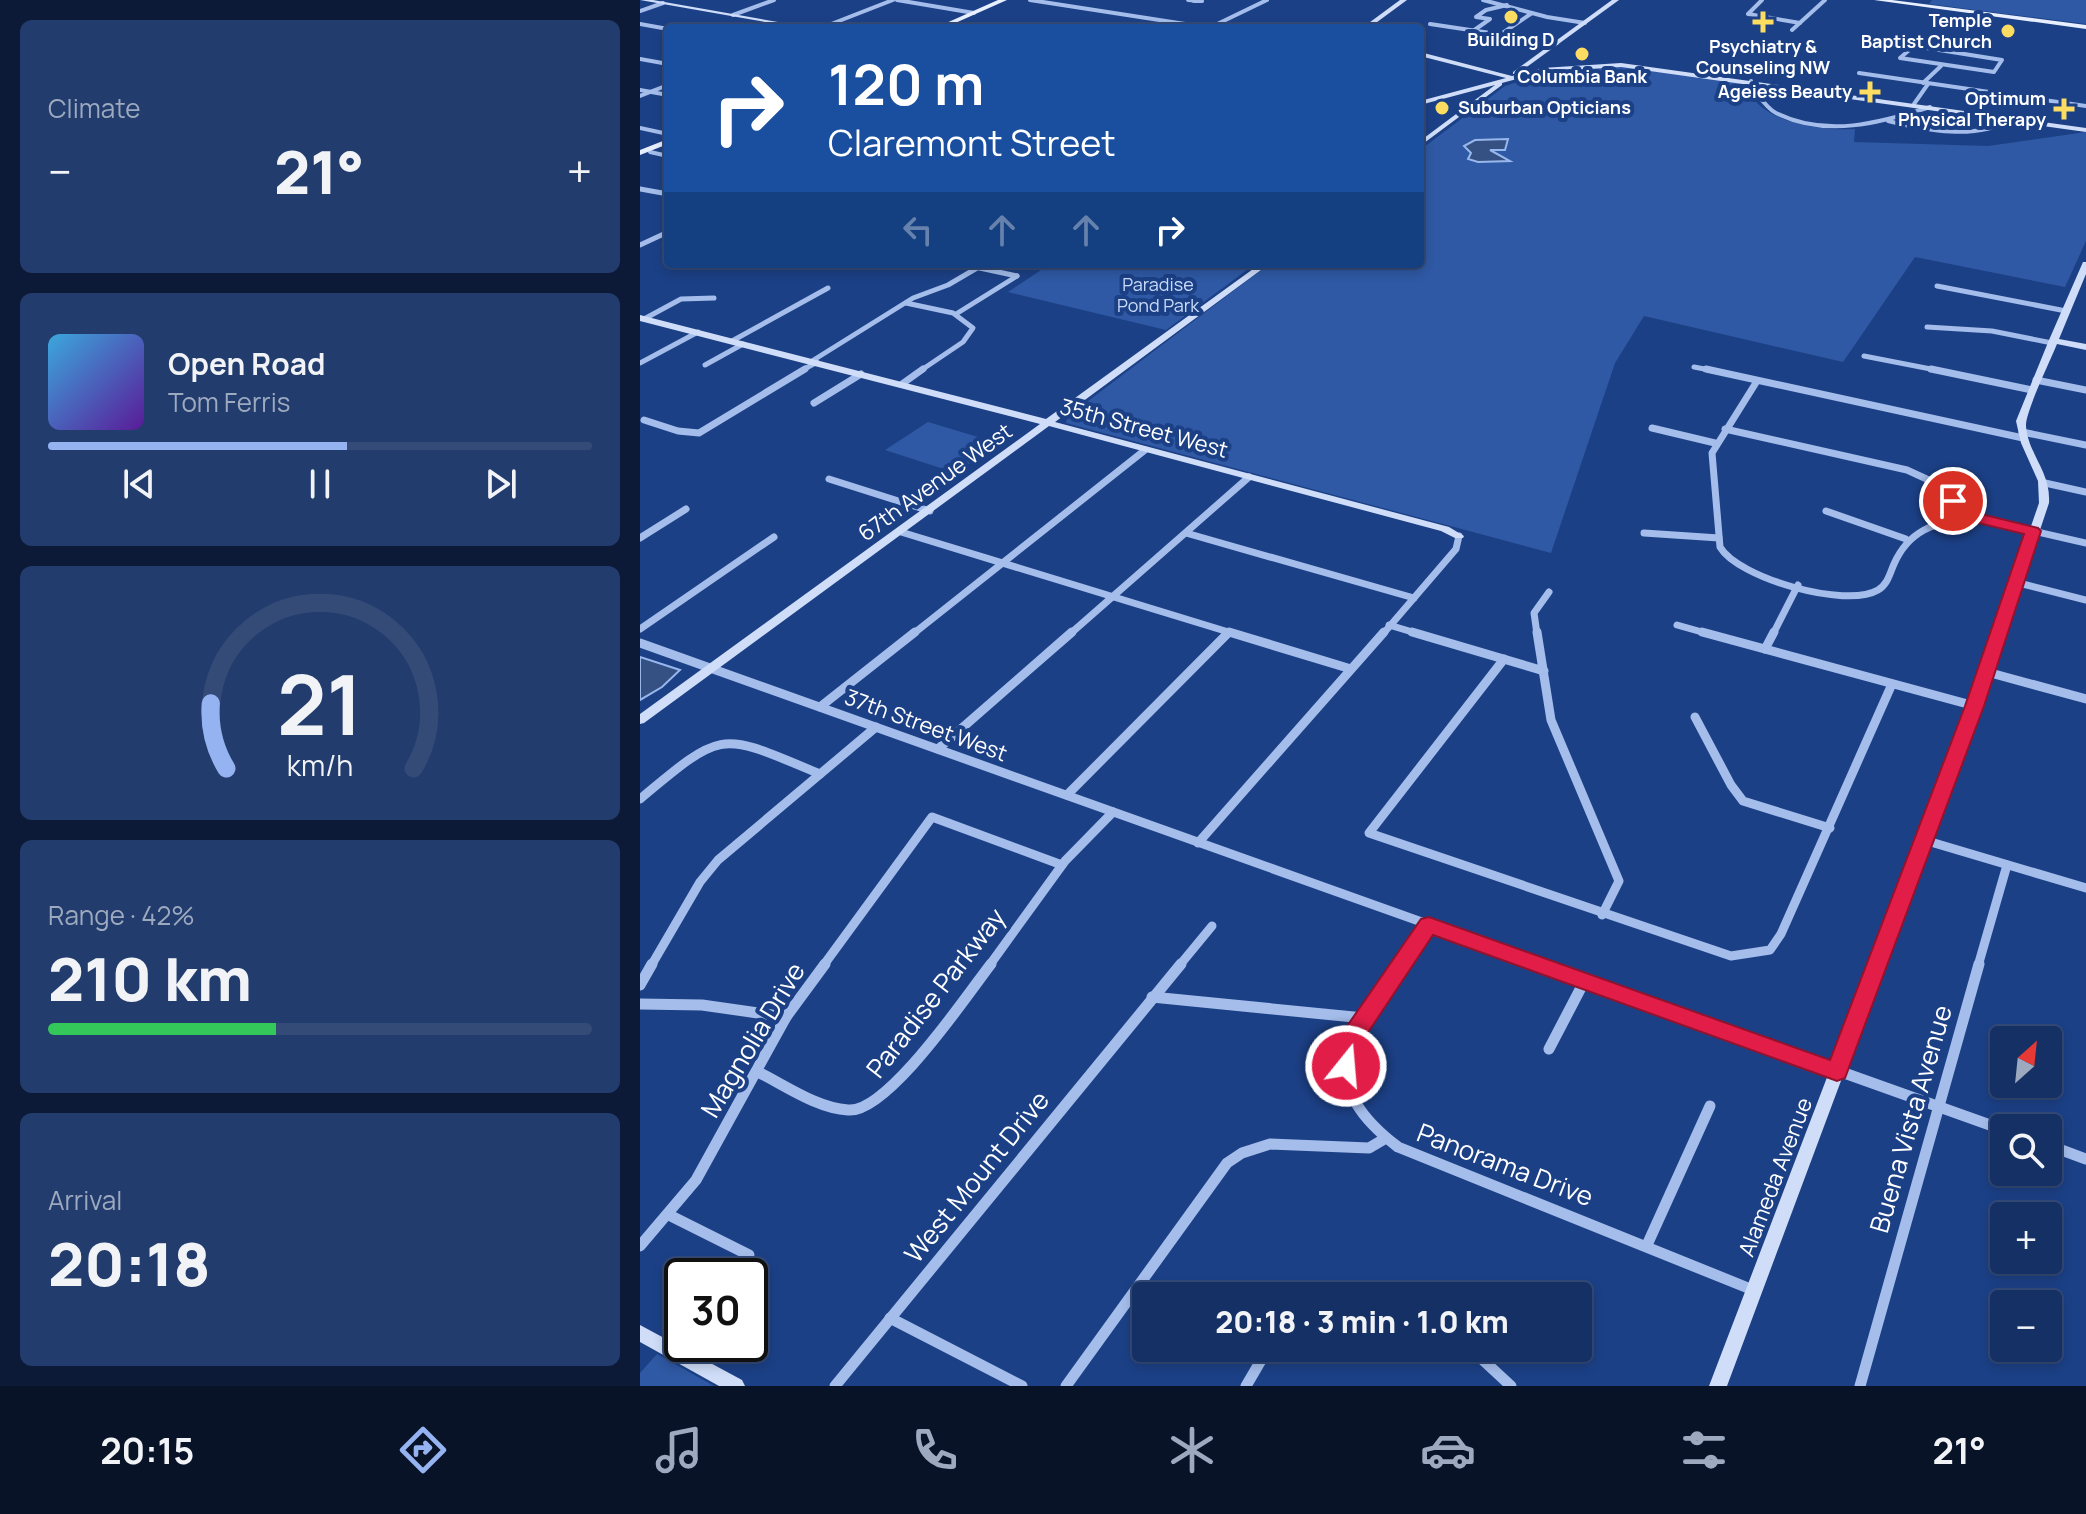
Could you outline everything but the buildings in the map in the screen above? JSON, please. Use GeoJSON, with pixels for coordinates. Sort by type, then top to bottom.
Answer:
{"type":"FeatureCollection","features":[{"type":"Feature","properties":{"kind":"main road"},"geometry":{"type":"LineString","coordinates":[[948,24],[1004,0]]}},
{"type":"Feature","properties":{"kind":"main road"},"geometry":{"type":"LineString","coordinates":[[1877,0],[2086,27]]}},
{"type":"Feature","properties":{"kind":"main road"},"geometry":{"type":"LineString","coordinates":[[643,154],[664,145]]}},
{"type":"Feature","properties":{"kind":"street"},"geometry":{"type":"LineString","coordinates":[[643,0],[786,24]]}},
{"type":"Feature","properties":{"kind":"street"},"geometry":{"type":"LineString","coordinates":[[680,6],[699,0]]}},
{"type":"Feature","properties":{"kind":"street"},"geometry":{"type":"LineString","coordinates":[[733,15],[774,0]]}},
{"type":"Feature","properties":{"kind":"street"},"geometry":{"type":"LineString","coordinates":[[832,24],[895,0],[974,13]]}},
{"type":"Feature","properties":{"kind":"street"},"geometry":{"type":"LineString","coordinates":[[1030,0],[1184,24]]}},
{"type":"Feature","properties":{"kind":"street"},"geometry":{"type":"LineString","coordinates":[[1218,24],[1267,0]]}},
{"type":"Feature","properties":{"kind":"street"},"geometry":{"type":"LineString","coordinates":[[1371,24],[1404,0]]}},
{"type":"Feature","properties":{"kind":"street"},"geometry":{"type":"LineString","coordinates":[[1483,0],[1585,23]]}},
{"type":"Feature","properties":{"kind":"street"},"geometry":{"type":"LineString","coordinates":[[1424,141],[1616,0]]}},
{"type":"Feature","properties":{"kind":"street"},"geometry":{"type":"LineString","coordinates":[[1762,0],[1748,12],[1750,15],[1800,23]]}},
{"type":"Feature","properties":{"kind":"street"},"geometry":{"type":"LineString","coordinates":[[1792,30],[1825,0]]}},
{"type":"Feature","properties":{"kind":"street"},"geometry":{"type":"LineString","coordinates":[[640,11],[663,3]]}},
{"type":"Feature","properties":{"kind":"street"},"geometry":{"type":"LineString","coordinates":[[1473,31],[1490,19],[1476,17],[1478,15],[1508,5]]}},
{"type":"Feature","properties":{"kind":"street"},"geometry":{"type":"LineString","coordinates":[[1500,35],[1532,13]]}},
{"type":"Feature","properties":{"kind":"street"},"geometry":{"type":"LineString","coordinates":[[640,24],[664,28]]}},
{"type":"Feature","properties":{"kind":"street"},"geometry":{"type":"LineString","coordinates":[[1430,24],[1557,43]]}},
{"type":"Feature","properties":{"kind":"street"},"geometry":{"type":"LineString","coordinates":[[1914,46],[2002,60],[1994,72],[1941,66],[1900,58],[1914,46]]}},
{"type":"Feature","properties":{"kind":"street"},"geometry":{"type":"LineString","coordinates":[[1424,55],[1510,77]]}},
{"type":"Feature","properties":{"kind":"street"},"geometry":{"type":"LineString","coordinates":[[640,59],[664,63]]}},
{"type":"Feature","properties":{"kind":"street"},"geometry":{"type":"LineString","coordinates":[[1528,64],[1549,69]]}},
{"type":"Feature","properties":{"kind":"street"},"geometry":{"type":"LineString","coordinates":[[1424,102],[1549,69],[1632,65],[2086,130]]}},
{"type":"Feature","properties":{"kind":"street"},"geometry":{"type":"LineString","coordinates":[[1914,104],[1941,66]]}},
{"type":"Feature","properties":{"kind":"street"},"geometry":{"type":"LineString","coordinates":[[1859,73],[2086,106]]}},
{"type":"Feature","properties":{"kind":"street"},"geometry":{"type":"LineString","coordinates":[[1751,81],[1750,85],[1769,109],[1795,121],[1841,127],[1887,120],[1930,107]]}},
{"type":"Feature","properties":{"kind":"street"},"geometry":{"type":"LineString","coordinates":[[640,96],[664,87]]}},
{"type":"Feature","properties":{"kind":"street"},"geometry":{"type":"LineString","coordinates":[[640,90],[664,94]]}},
{"type":"Feature","properties":{"kind":"street"},"geometry":{"type":"LineString","coordinates":[[1887,120],[1905,126],[1963,130],[2001,127],[2010,119]]}},
{"type":"Feature","properties":{"kind":"street"},"geometry":{"type":"LineString","coordinates":[[642,129],[664,133]]}},
{"type":"Feature","properties":{"kind":"street"},"geometry":{"type":"LineString","coordinates":[[1424,133],[1433,134]]}},
{"type":"Feature","properties":{"kind":"street"},"geometry":{"type":"LineString","coordinates":[[643,154],[664,156]]}},
{"type":"Feature","properties":{"kind":"street"},"geometry":{"type":"LineString","coordinates":[[640,189],[664,193]]}},
{"type":"Feature","properties":{"kind":"street"},"geometry":{"type":"LineString","coordinates":[[640,245],[664,234]]}},
{"type":"Feature","properties":{"kind":"street"},"geometry":{"type":"LineString","coordinates":[[657,237],[664,240]]}},
{"type":"Feature","properties":{"kind":"street"},"geometry":{"type":"LineString","coordinates":[[2086,264],[2022,415],[2023,435],[2045,483],[2086,492]]}},
{"type":"Feature","properties":{"kind":"street"},"geometry":{"type":"LineString","coordinates":[[644,420],[678,431],[699,433],[906,303],[948,285],[977,268],[1017,276],[956,314]]}},
{"type":"Feature","properties":{"kind":"street","name":"67th Avenue West"},"geometry":{"type":"LineString","coordinates":[[640,720],[930,511],[1254,268]]}},
{"type":"Feature","properties":{"kind":"street"},"geometry":{"type":"LineString","coordinates":[[1937,286],[2066,311]]}},
{"type":"Feature","properties":{"kind":"street"},"geometry":{"type":"LineString","coordinates":[[732,341],[828,288]]}},
{"type":"Feature","properties":{"kind":"street"},"geometry":{"type":"LineString","coordinates":[[642,318],[681,299],[714,298]]}},
{"type":"Feature","properties":{"kind":"street"},"geometry":{"type":"LineString","coordinates":[[902,384],[973,332],[970,322],[956,314],[906,303]]}},
{"type":"Feature","properties":{"kind":"street","name":"35th Street West"},"geometry":{"type":"LineString","coordinates":[[642,318],[1049,423],[1459,536]]}},
{"type":"Feature","properties":{"kind":"street"},"geometry":{"type":"LineString","coordinates":[[1927,327],[1992,331],[2086,347]]}},
{"type":"Feature","properties":{"kind":"street"},"geometry":{"type":"LineString","coordinates":[[640,363],[698,332]]}},
{"type":"Feature","properties":{"kind":"street"},"geometry":{"type":"LineString","coordinates":[[705,365],[743,344]]}},
{"type":"Feature","properties":{"kind":"street"},"geometry":{"type":"LineString","coordinates":[[1864,356],[2034,385],[2086,390]]}},
{"type":"Feature","properties":{"kind":"street"},"geometry":{"type":"LineString","coordinates":[[1694,367],[2023,435],[2086,445]]}},
{"type":"Feature","properties":{"kind":"street"},"geometry":{"type":"LineString","coordinates":[[814,403],[861,374]]}},
{"type":"Feature","properties":{"kind":"street"},"geometry":{"type":"LineString","coordinates":[[1757,381],[1715,443],[1711,458],[1722,552],[1739,567],[1841,596],[1876,592],[1887,580],[1906,539],[1925,527],[1967,516],[2086,543]]}},
{"type":"Feature","properties":{"kind":"street"},"geometry":{"type":"LineString","coordinates":[[1652,428],[1715,443]]}},
{"type":"Feature","properties":{"kind":"street"},"geometry":{"type":"LineString","coordinates":[[1725,429],[1916,473],[1940,487],[1967,516]]}},
{"type":"Feature","properties":{"kind":"street"},"geometry":{"type":"LineString","coordinates":[[820,707],[1145,450]]}},
{"type":"Feature","properties":{"kind":"street"},"geometry":{"type":"LineString","coordinates":[[938,749],[1249,477]]}},
{"type":"Feature","properties":{"kind":"street"},"geometry":{"type":"LineString","coordinates":[[829,479],[930,511]]}},
{"type":"Feature","properties":{"kind":"street","name":"Alameda Avenue"},"geometry":{"type":"LineString","coordinates":[[1723,1384],[1753,1290],[1975,706],[2044,503],[2045,483]]}},
{"type":"Feature","properties":{"kind":"street"},"geometry":{"type":"LineString","coordinates":[[640,538],[686,509]]}},
{"type":"Feature","properties":{"kind":"street"},"geometry":{"type":"LineString","coordinates":[[1826,511],[1906,539]]}},
{"type":"Feature","properties":{"kind":"street"},"geometry":{"type":"LineString","coordinates":[[901,532],[1351,669]]}},
{"type":"Feature","properties":{"kind":"street"},"geometry":{"type":"LineString","coordinates":[[1186,533],[1414,598]]}},
{"type":"Feature","properties":{"kind":"street"},"geometry":{"type":"LineString","coordinates":[[1644,533],[1719,538]]}},
{"type":"Feature","properties":{"kind":"street"},"geometry":{"type":"LineString","coordinates":[[1198,843],[1456,549],[1459,536]]}},
{"type":"Feature","properties":{"kind":"street"},"geometry":{"type":"LineString","coordinates":[[640,629],[774,537]]}},
{"type":"Feature","properties":{"kind":"street"},"geometry":{"type":"LineString","coordinates":[[2015,582],[2086,600]]}},
{"type":"Feature","properties":{"kind":"street"},"geometry":{"type":"LineString","coordinates":[[1765,649],[1798,585]]}},
{"type":"Feature","properties":{"kind":"street"},"geometry":{"type":"LineString","coordinates":[[1549,592],[1534,613],[1551,720],[1619,881],[1602,915]]}},
{"type":"Feature","properties":{"kind":"street"},"geometry":{"type":"LineString","coordinates":[[1389,625],[1544,671]]}},
{"type":"Feature","properties":{"kind":"street"},"geometry":{"type":"LineString","coordinates":[[1677,625],[1975,706]]}},
{"type":"Feature","properties":{"kind":"street"},"geometry":{"type":"LineString","coordinates":[[1067,795],[1228,633]]}},
{"type":"Feature","properties":{"kind":"street","name":"37th Street West"},"geometry":{"type":"LineString","coordinates":[[640,643],[1990,1125]]}},
{"type":"Feature","properties":{"kind":"street"},"geometry":{"type":"LineString","coordinates":[[1504,659],[1369,833],[1602,915],[1717,953],[1739,956],[1770,950],[1781,934],[1892,684]]}},
{"type":"Feature","properties":{"kind":"street"},"geometry":{"type":"LineString","coordinates":[[1987,672],[2086,699]]}},
{"type":"Feature","properties":{"kind":"street"},"geometry":{"type":"LineString","coordinates":[[1695,717],[1731,785],[1743,801],[1830,828]]}},
{"type":"Feature","properties":{"kind":"street"},"geometry":{"type":"LineString","coordinates":[[640,985],[708,871],[876,727]]}},
{"type":"Feature","properties":{"kind":"street"},"geometry":{"type":"LineString","coordinates":[[640,799],[705,748],[721,742],[737,742],[820,774]]}},
{"type":"Feature","properties":{"kind":"street","name":"Paradise Parkway"},"geometry":{"type":"LineString","coordinates":[[758,1072],[838,1109],[859,1111],[879,1101],[918,1060],[1062,865],[1113,812]]}},
{"type":"Feature","properties":{"kind":"street","name":"Magnolia Drive"},"geometry":{"type":"LineString","coordinates":[[640,1246],[696,1180],[786,1017],[932,817],[1062,865]]}},
{"type":"Feature","properties":{"kind":"street"},"geometry":{"type":"LineString","coordinates":[[1924,840],[2086,888]]}},
{"type":"Feature","properties":{"kind":"street","name":"Buena Vista Avenue"},"geometry":{"type":"LineString","coordinates":[[1860,1386],[2007,865]]}},
{"type":"Feature","properties":{"kind":"street","name":"Panorama Drive"},"geometry":{"type":"LineString","coordinates":[[1429,925],[1364,1018],[1348,1047],[1347,1076],[1356,1103],[1386,1138],[1398,1147],[1753,1290]]}},
{"type":"Feature","properties":{"kind":"street","name":"West Mount Drive"},"geometry":{"type":"LineString","coordinates":[[835,1386],[1212,926]]}},
{"type":"Feature","properties":{"kind":"street"},"geometry":{"type":"LineString","coordinates":[[1549,1049],[1585,980]]}},
{"type":"Feature","properties":{"kind":"street"},"geometry":{"type":"LineString","coordinates":[[1152,997],[1364,1018]]}},
{"type":"Feature","properties":{"kind":"street"},"geometry":{"type":"LineString","coordinates":[[640,1004],[702,1005],[786,1017]]}},
{"type":"Feature","properties":{"kind":"street"},"geometry":{"type":"LineString","coordinates":[[1647,1245],[1710,1106]]}},
{"type":"Feature","properties":{"kind":"street"},"geometry":{"type":"LineString","coordinates":[[1066,1386],[1227,1163],[1242,1153],[1270,1144],[1369,1148],[1386,1138]]}},
{"type":"Feature","properties":{"kind":"street"},"geometry":{"type":"LineString","coordinates":[[2062,1150],[2086,1159]]}},
{"type":"Feature","properties":{"kind":"street"},"geometry":{"type":"LineString","coordinates":[[669,1215],[749,1255]]}},
{"type":"Feature","properties":{"kind":"street"},"geometry":{"type":"LineString","coordinates":[[890,1318],[1022,1386]]}},
{"type":"Feature","properties":{"kind":"street"},"geometry":{"type":"LineString","coordinates":[[640,1333],[736,1386]]}},
{"type":"Feature","properties":{"kind":"street"},"geometry":{"type":"LineString","coordinates":[[1246,1386],[1260,1362]]}},
{"type":"Feature","properties":{"kind":"street"},"geometry":{"type":"LineString","coordinates":[[1485,1362],[1511,1386]]}},
{"type":"Feature","properties":{"kind":"green space"},"geometry":{"type":"Polygon","coordinates":[[[1932,0],[2086,0],[2086,24],[1929,4],[1932,0]]]}},
{"type":"Feature","properties":{"kind":"green space"},"geometry":{"type":"Polygon","coordinates":[[[1622,67],[1739,82],[1765,110],[1803,125],[1855,129],[1854,142],[1988,146],[2086,132],[2086,241],[2065,287],[1915,257],[1843,362],[1644,316],[1615,363],[1551,553],[1066,423],[1067,417],[1264,268],[1424,268],[1424,147],[1505,86],[1549,72],[1622,67]]]}},
{"type":"Feature","properties":{"kind":"green space","name":"Paradise Pond Park"},"geometry":{"type":"Polygon","coordinates":[[[1044,268],[1250,268],[1166,330],[1008,292],[1044,268]]]}},
{"type":"Feature","properties":{"kind":"green space"},"geometry":{"type":"Polygon","coordinates":[[[928,422],[998,443],[956,473],[885,450],[928,422]]]}},
{"type":"Feature","properties":{"kind":"green space"},"geometry":{"type":"Polygon","coordinates":[[[657,1354],[664,1358],[664,1362],[671,1362],[714,1386],[640,1386],[640,1373],[657,1354]]]}},
{"type":"Feature","properties":{"kind":"shaded area"},"geometry":{"type":"Polygon","coordinates":[[[1508,139],[1505,150],[1490,150],[1510,161],[1478,162],[1468,159],[1471,153],[1464,146],[1475,140],[1508,139]]]}},
{"type":"Feature","properties":{"kind":"shaded area"},"geometry":{"type":"Polygon","coordinates":[[[640,657],[680,670],[662,687],[640,700],[640,657]]]}},
{"type":"Feature","properties":{"kind":"place","name":"Building D"},"geometry":{"type":"Point","coordinates":[1511,17]}},
{"type":"Feature","properties":{"kind":"place","name":"Psychiatry & Counseling NW"},"geometry":{"type":"Point","coordinates":[1763,22]}},
{"type":"Feature","properties":{"kind":"place","name":"Temple Baptist Church"},"geometry":{"type":"Point","coordinates":[2008,31]}},
{"type":"Feature","properties":{"kind":"place","name":"Columbia Bank"},"geometry":{"type":"Point","coordinates":[1582,54]}},
{"type":"Feature","properties":{"kind":"place","name":"Ageiess Beauty"},"geometry":{"type":"Point","coordinates":[1870,92]}},
{"type":"Feature","properties":{"kind":"place","name":"Suburban Opticians"},"geometry":{"type":"Point","coordinates":[1442,108]}},
{"type":"Feature","properties":{"kind":"place","name":"Optimum Physical Therapy"},"geometry":{"type":"Point","coordinates":[2064,109]}},
{"type":"Feature","properties":{"kind":"route"},"geometry":{"type":"LineString","coordinates":[[1346,1066],[1351,1038],[1429,925],[1837,1072],[1975,706],[2033,531],[1967,516],[1953,501]]}}]}
